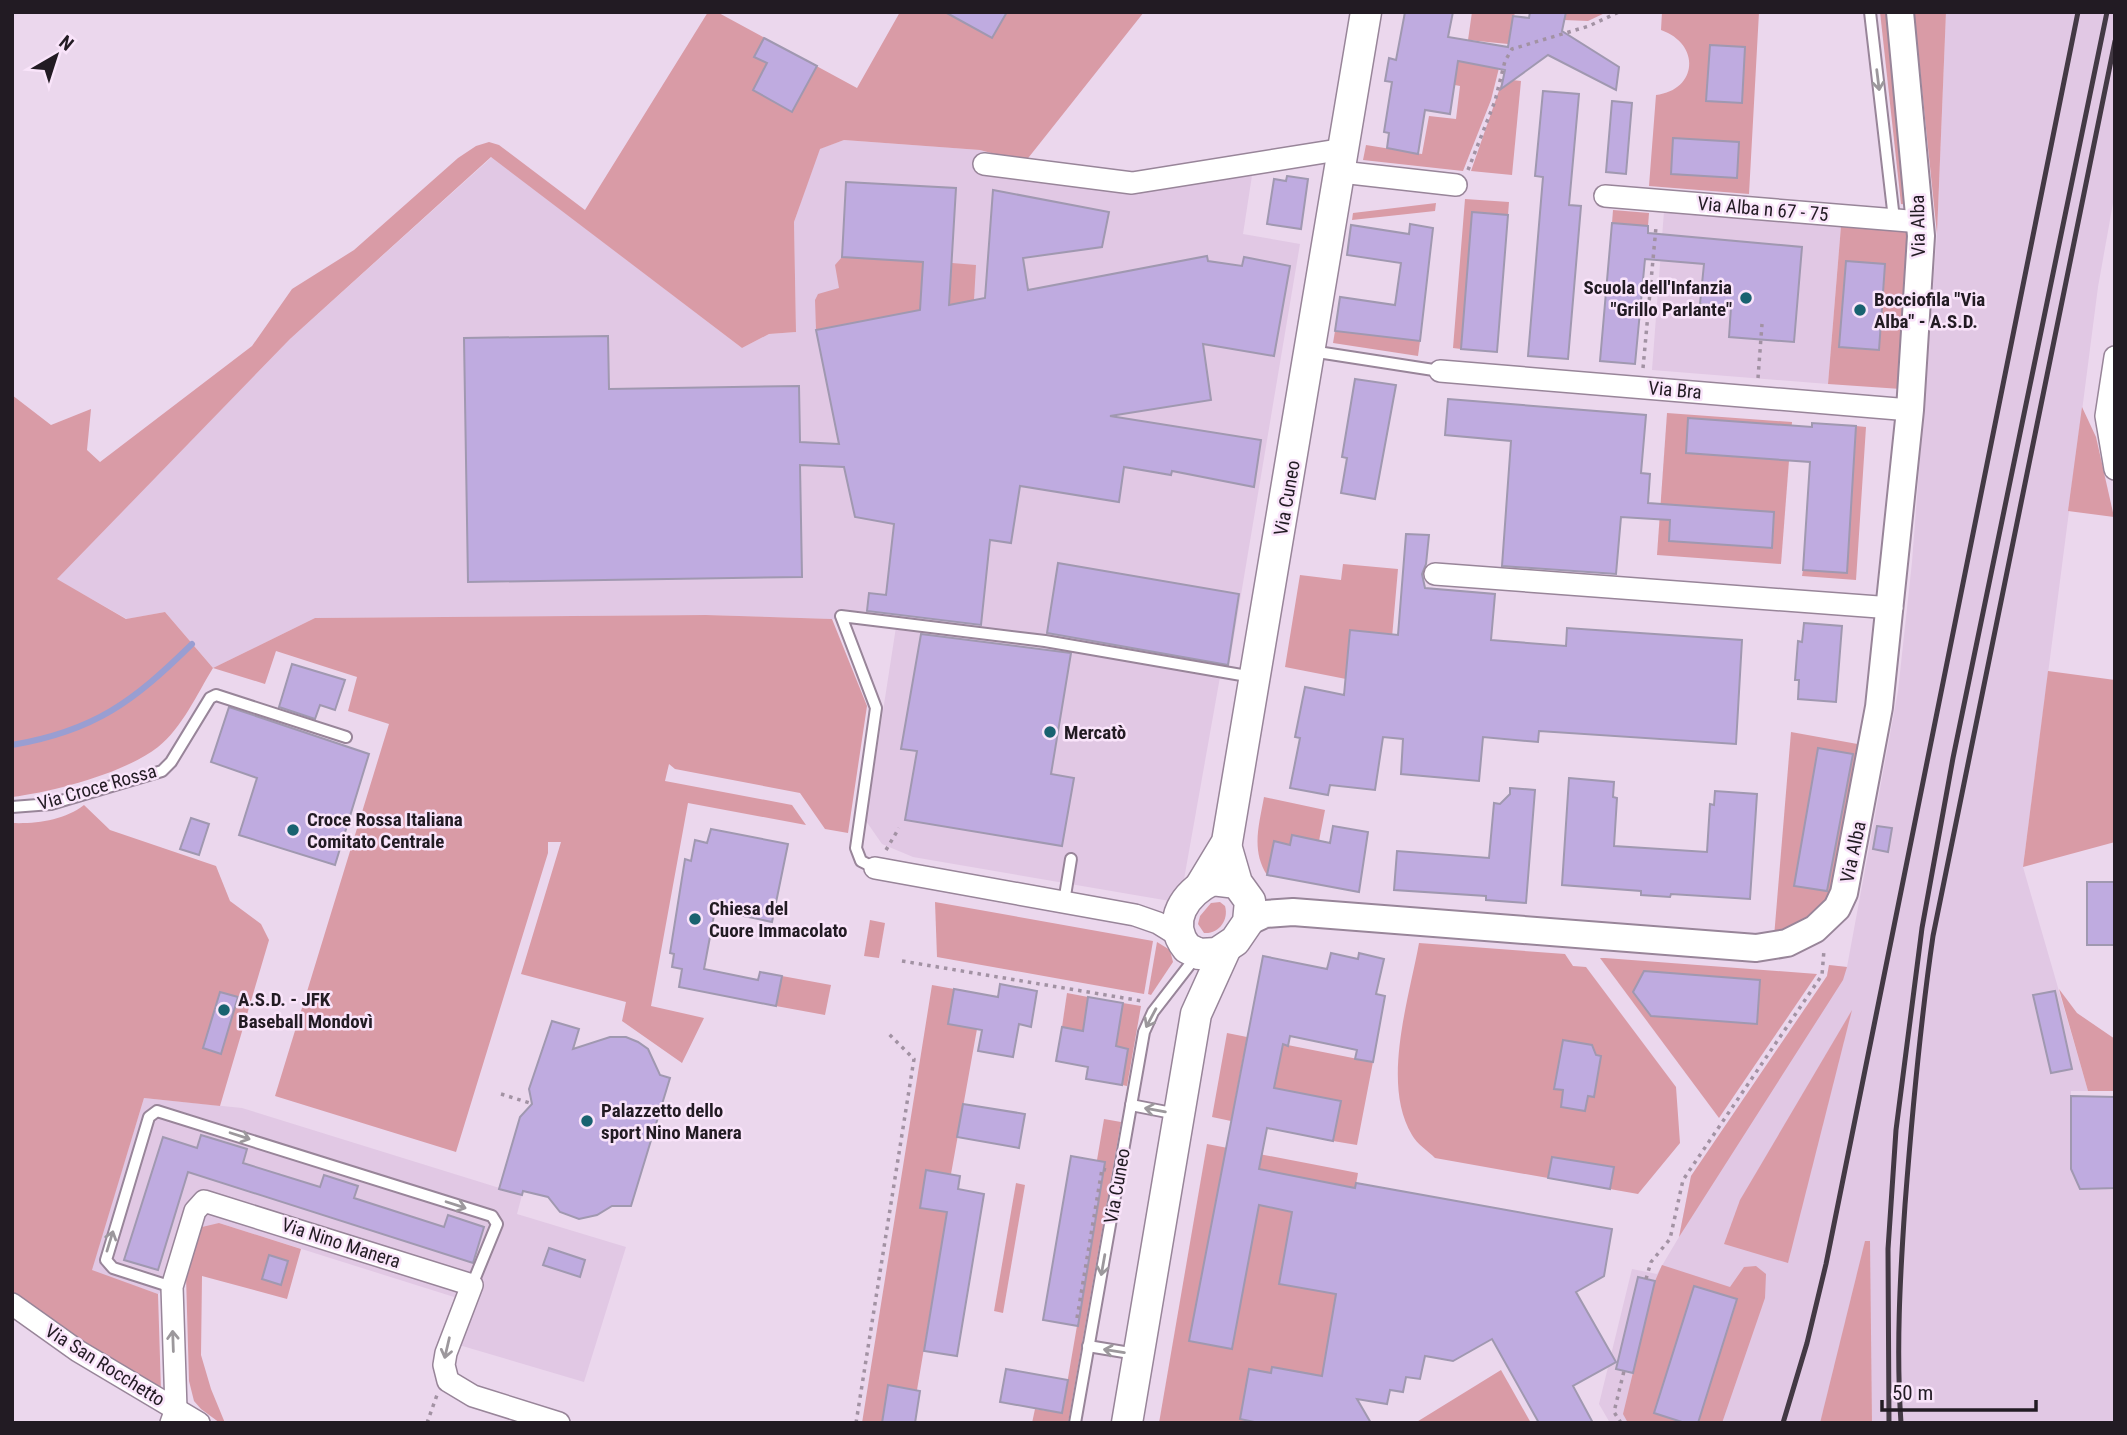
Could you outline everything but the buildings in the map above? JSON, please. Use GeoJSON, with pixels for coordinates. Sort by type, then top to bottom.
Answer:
{"type":"FeatureCollection","features":[{"type":"Feature","properties":{"kind":"main road","name":"Via Cuneo"},"geometry":{"type":"LineString","coordinates":[[1184,939],[1201,885],[1226,845],[1366,12]]}},
{"type":"Feature","properties":{"kind":"main road","name":"Via Cuneo"},"geometry":{"type":"LineString","coordinates":[[1226,845],[1241,887],[1250,901],[1248,922]]}},
{"type":"Feature","properties":{"kind":"main road"},"geometry":{"type":"LineString","coordinates":[[1201,885],[1221,879],[1241,887]]}},
{"type":"Feature","properties":{"kind":"main road"},"geometry":{"type":"LineString","coordinates":[[1133,1419],[1139,1355],[1196,1014],[1225,950],[1248,922]]}},
{"type":"Feature","properties":{"kind":"main road"},"geometry":{"type":"LineString","coordinates":[[1184,939],[1210,954],[1225,950]]}},
{"type":"Feature","properties":{"kind":"main road"},"geometry":{"type":"LineString","coordinates":[[1184,939],[1196,1014]]}},
{"type":"Feature","properties":{"kind":"street","name":"Via Alba"},"geometry":{"type":"LineString","coordinates":[[1248,922],[1265,914],[1293,912],[1536,920],[1756,948],[1787,943],[1826,920],[1844,893],[1850,875],[1880,707],[1910,410],[1921,222],[1899,12]]}},
{"type":"Feature","properties":{"kind":"street"},"geometry":{"type":"LineString","coordinates":[[984,164],[1132,183],[1343,161],[1456,185]]}},
{"type":"Feature","properties":{"kind":"street","name":"Via Alba n 67 - 75"},"geometry":{"type":"LineString","coordinates":[[1605,196],[1921,222]]}},
{"type":"Feature","properties":{"kind":"street"},"geometry":{"type":"LineString","coordinates":[[2115,357],[2106,416],[2115,469]]}},
{"type":"Feature","properties":{"kind":"street","name":"Via Bra"},"geometry":{"type":"LineString","coordinates":[[1440,370],[1910,410]]}},
{"type":"Feature","properties":{"kind":"street"},"geometry":{"type":"LineString","coordinates":[[1435,574],[1892,608]]}},
{"type":"Feature","properties":{"kind":"street"},"geometry":{"type":"LineString","coordinates":[[875,868],[1135,915],[1161,913],[1184,939]]}},
{"type":"Feature","properties":{"kind":"street","name":"Via Alba"},"geometry":{"type":"LineString","coordinates":[[1241,887],[1270,906],[1293,912]]}},
{"type":"Feature","properties":{"kind":"street","name":"Via Nino Manera"},"geometry":{"type":"LineString","coordinates":[[173,1416],[172,1287],[195,1211],[204,1202],[472,1285]]}},
{"type":"Feature","properties":{"kind":"street"},"geometry":{"type":"LineString","coordinates":[[472,1285],[446,1353],[444,1365],[448,1381],[473,1396],[559,1423]]}},
{"type":"Feature","properties":{"kind":"street","name":"Via San Rocchetto"},"geometry":{"type":"LineString","coordinates":[[12,1304],[173,1416],[199,1423]]}},
{"type":"Feature","properties":{"kind":"lane"},"geometry":{"type":"LineString","coordinates":[[1870,12],[1894,219]]}},
{"type":"Feature","properties":{"kind":"lane"},"geometry":{"type":"LineString","coordinates":[[1311,351],[1440,370]]}},
{"type":"Feature","properties":{"kind":"lane"},"geometry":{"type":"LineString","coordinates":[[875,868],[861,860],[856,848],[876,702],[841,616],[1045,641],[1255,678]]}},
{"type":"Feature","properties":{"kind":"lane","name":"Via Croce Rossa"},"geometry":{"type":"LineString","coordinates":[[12,807],[51,804],[162,771],[171,762],[209,698],[216,695],[346,737]]}},
{"type":"Feature","properties":{"kind":"lane"},"geometry":{"type":"LineString","coordinates":[[1064,902],[1071,859]]}},
{"type":"Feature","properties":{"kind":"lane","name":"Via Cuneo"},"geometry":{"type":"LineString","coordinates":[[1075,1423],[1148,1022],[1184,939]]}},
{"type":"Feature","properties":{"kind":"lane"},"geometry":{"type":"LineString","coordinates":[[1131,1105],[1180,1114]]}},
{"type":"Feature","properties":{"kind":"lane"},"geometry":{"type":"LineString","coordinates":[[172,1287],[113,1268],[106,1259],[149,1117],[157,1111],[492,1216],[497,1224],[472,1285]]}},
{"type":"Feature","properties":{"kind":"lane"},"geometry":{"type":"LineString","coordinates":[[1088,1346],[1139,1355]]}},
{"type":"Feature","properties":{"kind":"path"},"geometry":{"type":"LineString","coordinates":[[1456,185],[1468,171],[1495,101],[1505,61],[1512,49],[1589,26],[1619,12]]}},
{"type":"Feature","properties":{"kind":"path"},"geometry":{"type":"LineString","coordinates":[[1642,387],[1656,227]]}},
{"type":"Feature","properties":{"kind":"path"},"geometry":{"type":"LineString","coordinates":[[1758,378],[1762,324]]}},
{"type":"Feature","properties":{"kind":"path"},"geometry":{"type":"LineString","coordinates":[[1646,1279],[1651,1262],[1670,1240],[1683,1180],[1822,975],[1826,920]]}},
{"type":"Feature","properties":{"kind":"path"},"geometry":{"type":"LineString","coordinates":[[902,961],[1144,1001]]}},
{"type":"Feature","properties":{"kind":"path"},"geometry":{"type":"LineString","coordinates":[[856,1423],[914,1059],[888,1033]]}},
{"type":"Feature","properties":{"kind":"path"},"geometry":{"type":"LineString","coordinates":[[501,1094],[533,1104]]}},
{"type":"Feature","properties":{"kind":"path"},"geometry":{"type":"LineString","coordinates":[[1076,1318],[1102,1169]]}},
{"type":"Feature","properties":{"kind":"path"},"geometry":{"type":"LineString","coordinates":[[1621,1423],[1614,1412],[1624,1371]]}},
{"type":"Feature","properties":{"kind":"shaded area"},"geometry":{"type":"Polygon","coordinates":[[[708,12],[717,12],[857,88],[900,12],[1144,12],[1025,162],[980,150],[844,140],[820,149],[794,222],[796,332],[769,334],[742,348],[491,157],[290,339],[57,579],[126,619],[165,612],[213,668],[167,739],[144,756],[88,780],[12,797],[12,395],[51,425],[91,409],[87,450],[100,462],[252,346],[292,289],[354,250],[458,158],[476,146],[489,142],[499,145],[585,210],[708,12]]]}},
{"type":"Feature","properties":{"kind":"shaded area"},"geometry":{"type":"Polygon","coordinates":[[[1472,12],[1517,12],[1513,16],[1508,44],[1468,40],[1472,12]]]}},
{"type":"Feature","properties":{"kind":"shaded area"},"geometry":{"type":"Polygon","coordinates":[[[1566,12],[1607,12],[1588,21],[1564,20],[1566,12]]]}},
{"type":"Feature","properties":{"kind":"shaded area"},"geometry":{"type":"Polygon","coordinates":[[[1662,12],[1759,12],[1749,194],[1649,186],[1656,95],[1680,85],[1687,76],[1689,66],[1683,45],[1661,30],[1662,12]]]}},
{"type":"Feature","properties":{"kind":"shaded area"},"geometry":{"type":"Polygon","coordinates":[[[1880,12],[1888,12],[1909,205],[1901,204],[1880,12]]]}},
{"type":"Feature","properties":{"kind":"shaded area"},"geometry":{"type":"Polygon","coordinates":[[[1914,12],[1946,12],[1937,234],[1914,12]]]}},
{"type":"Feature","properties":{"kind":"shaded area"},"geometry":{"type":"Polygon","coordinates":[[[1946,12],[2115,12],[2115,192],[2098,287],[2023,867],[2088,1091],[2071,1091],[2071,1169],[2080,1189],[2115,1188],[2115,1423],[1610,1423],[1599,1404],[1632,1269],[1657,1274],[1679,1237],[1691,1176],[1827,976],[1829,965],[1847,967],[1898,691],[1912,562],[1937,234],[1946,12]]]}},
{"type":"Feature","properties":{"kind":"shaded area"},"geometry":{"type":"Polygon","coordinates":[[[1438,58],[1499,68],[1491,100],[1463,171],[1363,160],[1366,145],[1422,154],[1429,116],[1456,119],[1460,86],[1434,81],[1438,58]]]}},
{"type":"Feature","properties":{"kind":"shaded area"},"geometry":{"type":"Polygon","coordinates":[[[1503,79],[1521,81],[1512,175],[1471,171],[1503,79]]]}},
{"type":"Feature","properties":{"kind":"shaded area"},"geometry":{"type":"Polygon","coordinates":[[[844,140],[980,150],[1025,162],[1114,176],[1255,156],[1243,234],[1300,244],[1227,678],[1220,677],[1183,885],[1170,901],[913,857],[882,844],[866,821],[896,627],[832,619],[706,615],[315,618],[213,668],[165,612],[127,619],[56,579],[290,339],[492,157],[742,348],[769,334],[796,332],[794,222],[819,149],[844,140]]]}},
{"type":"Feature","properties":{"kind":"shaded area"},"geometry":{"type":"Polygon","coordinates":[[[1465,199],[1509,202],[1508,215],[1472,213],[1461,349],[1453,348],[1465,199]]]}},
{"type":"Feature","properties":{"kind":"shaded area"},"geometry":{"type":"Polygon","coordinates":[[[1436,203],[1435,211],[1352,220],[1353,213],[1436,203]]]}},
{"type":"Feature","properties":{"kind":"shaded area"},"geometry":{"type":"Polygon","coordinates":[[[1613,210],[1649,213],[1648,226],[1612,223],[1613,210]]]}},
{"type":"Feature","properties":{"kind":"shaded area","name":"Scuola dell'Infanzia \"Grillo Parlante\""},"geometry":{"type":"Polygon","coordinates":[[[1664,211],[1841,226],[1828,384],[1652,370],[1664,211]]]}},
{"type":"Feature","properties":{"kind":"shaded area"},"geometry":{"type":"Polygon","coordinates":[[[1841,226],[1910,232],[1901,389],[1828,384],[1841,226]]]}},
{"type":"Feature","properties":{"kind":"shaded area"},"geometry":{"type":"Polygon","coordinates":[[[842,257],[923,262],[950,289],[952,263],[976,265],[974,300],[816,330],[815,300],[818,294],[839,288],[835,265],[842,257]]]}},
{"type":"Feature","properties":{"kind":"shaded area"},"geometry":{"type":"Polygon","coordinates":[[[1335,331],[1420,341],[1418,356],[1333,343],[1335,331]]]}},
{"type":"Feature","properties":{"kind":"shaded area"},"geometry":{"type":"Polygon","coordinates":[[[2082,407],[2096,437],[2114,517],[2068,511],[2082,407]]]}},
{"type":"Feature","properties":{"kind":"shaded area"},"geometry":{"type":"Polygon","coordinates":[[[1667,413],[1792,422],[1781,564],[1657,555],[1667,413]]]}},
{"type":"Feature","properties":{"kind":"shaded area"},"geometry":{"type":"Polygon","coordinates":[[[1856,426],[1866,427],[1856,580],[1802,576],[1803,570],[1847,572],[1856,426]]]}},
{"type":"Feature","properties":{"kind":"shaded area"},"geometry":{"type":"Polygon","coordinates":[[[1343,564],[1398,569],[1388,683],[1346,679],[1285,667],[1300,575],[1341,580],[1343,564]]]}},
{"type":"Feature","properties":{"kind":"shaded area"},"geometry":{"type":"Polygon","coordinates":[[[706,615],[832,619],[867,706],[848,833],[825,829],[800,793],[675,769],[669,764],[665,781],[792,805],[806,825],[688,803],[651,1006],[704,1018],[682,1063],[622,1021],[626,1002],[521,974],[561,842],[548,842],[548,853],[456,1152],[275,1096],[389,724],[348,711],[357,677],[276,651],[265,684],[213,668],[315,618],[706,615]]]}},
{"type":"Feature","properties":{"kind":"shaded area"},"geometry":{"type":"Polygon","coordinates":[[[2048,671],[2115,680],[2115,842],[2023,867],[2048,671]]]}},
{"type":"Feature","properties":{"kind":"shaded area"},"geometry":{"type":"Polygon","coordinates":[[[1791,732],[1863,745],[1840,878],[1818,915],[1774,937],[1791,732]]]}},
{"type":"Feature","properties":{"kind":"shaded area"},"geometry":{"type":"Polygon","coordinates":[[[1264,797],[1325,810],[1319,841],[1293,835],[1290,845],[1274,842],[1267,875],[1258,847],[1264,797]]]}},
{"type":"Feature","properties":{"kind":"shaded area"},"geometry":{"type":"Polygon","coordinates":[[[84,805],[110,830],[216,866],[230,901],[261,924],[269,940],[220,1106],[144,1098],[92,1270],[158,1294],[161,1391],[57,1326],[12,1293],[12,823],[50,820],[84,805]]]}},
{"type":"Feature","properties":{"kind":"shaded area"},"geometry":{"type":"Polygon","coordinates":[[[935,902],[1153,941],[1144,994],[937,957],[935,902]]]}},
{"type":"Feature","properties":{"kind":"shaded area"},"geometry":{"type":"Polygon","coordinates":[[[1220,902],[1226,911],[1222,925],[1214,931],[1204,933],[1198,924],[1200,916],[1211,903],[1220,902]]]}},
{"type":"Feature","properties":{"kind":"shaded area"},"geometry":{"type":"Polygon","coordinates":[[[870,920],[885,923],[879,958],[864,956],[870,920]]]}},
{"type":"Feature","properties":{"kind":"shaded area"},"geometry":{"type":"Polygon","coordinates":[[[1157,942],[1170,950],[1173,962],[1151,995],[1148,994],[1157,942]]]}},
{"type":"Feature","properties":{"kind":"shaded area"},"geometry":{"type":"Polygon","coordinates":[[[1419,943],[1565,954],[1573,966],[1586,967],[1676,1087],[1680,1143],[1638,1194],[1435,1158],[1417,1141],[1403,1114],[1398,1067],[1404,1015],[1419,943]]]}},
{"type":"Feature","properties":{"kind":"shaded area"},"geometry":{"type":"Polygon","coordinates":[[[1600,958],[1605,958],[1817,974],[1719,1118],[1600,958]]]}},
{"type":"Feature","properties":{"kind":"shaded area"},"geometry":{"type":"Polygon","coordinates":[[[1829,965],[1847,967],[1843,980],[1679,1237],[1691,1176],[1827,976],[1829,965]]]}},
{"type":"Feature","properties":{"kind":"shaded area"},"geometry":{"type":"Polygon","coordinates":[[[782,976],[831,985],[825,1015],[776,1006],[782,976]]]}},
{"type":"Feature","properties":{"kind":"shaded area"},"geometry":{"type":"Polygon","coordinates":[[[932,985],[954,989],[949,1024],[977,1029],[951,1174],[926,1170],[920,1207],[947,1212],[917,1390],[888,1386],[882,1423],[862,1423],[932,985]]]}},
{"type":"Feature","properties":{"kind":"shaded area"},"geometry":{"type":"Polygon","coordinates":[[[2059,989],[2077,1013],[2115,1039],[2115,1091],[2088,1091],[2059,989]]]}},
{"type":"Feature","properties":{"kind":"shaded area"},"geometry":{"type":"Polygon","coordinates":[[[1067,993],[1088,997],[1083,1031],[1062,1027],[1067,993]]]}},
{"type":"Feature","properties":{"kind":"shaded area"},"geometry":{"type":"Polygon","coordinates":[[[1123,1003],[1141,1006],[1127,1086],[1122,1085],[1128,1049],[1116,1046],[1123,1003]]]}},
{"type":"Feature","properties":{"kind":"shaded area"},"geometry":{"type":"Polygon","coordinates":[[[1852,1010],[1788,1263],[1724,1244],[1740,1200],[1852,1010]]]}},
{"type":"Feature","properties":{"kind":"shaded area"},"geometry":{"type":"Polygon","coordinates":[[[1227,1033],[1373,1062],[1357,1145],[1333,1141],[1341,1101],[1274,1088],[1279,1064],[1243,1057],[1231,1121],[1212,1117],[1227,1033]]]}},
{"type":"Feature","properties":{"kind":"shaded area"},"geometry":{"type":"Polygon","coordinates":[[[144,1098],[242,1108],[522,1195],[517,1214],[626,1247],[584,1382],[459,1345],[470,1302],[219,1223],[186,1276],[158,1294],[91,1271],[144,1098]]]}},
{"type":"Feature","properties":{"kind":"shaded area"},"geometry":{"type":"Polygon","coordinates":[[[1104,1119],[1121,1122],[1068,1423],[1032,1423],[1035,1409],[1062,1413],[1105,1163],[1097,1160],[1104,1119]]]}},
{"type":"Feature","properties":{"kind":"shaded area"},"geometry":{"type":"Polygon","coordinates":[[[1207,1144],[1358,1173],[1314,1423],[1159,1423],[1207,1144]]]}},
{"type":"Feature","properties":{"kind":"shaded area"},"geometry":{"type":"Polygon","coordinates":[[[1016,1183],[1025,1185],[1003,1313],[994,1311],[1016,1183]]]}},
{"type":"Feature","properties":{"kind":"shaded area"},"geometry":{"type":"Polygon","coordinates":[[[219,1223],[301,1249],[287,1299],[202,1276],[201,1355],[225,1423],[220,1423],[194,1401],[189,1381],[186,1276],[202,1227],[219,1223]]]}},
{"type":"Feature","properties":{"kind":"shaded area"},"geometry":{"type":"Polygon","coordinates":[[[1865,1241],[1870,1241],[1872,1423],[1820,1423],[1865,1241]]]}},
{"type":"Feature","properties":{"kind":"shaded area"},"geometry":{"type":"Polygon","coordinates":[[[1662,1265],[1730,1287],[1744,1267],[1756,1266],[1766,1274],[1765,1298],[1722,1423],[1628,1423],[1623,1414],[1655,1281],[1662,1265]]]}},
{"type":"Feature","properties":{"kind":"shaded area"},"geometry":{"type":"Polygon","coordinates":[[[1501,1370],[1531,1423],[1415,1423],[1501,1370]]]}},
{"type":"Feature","properties":{"kind":"waterway"},"geometry":{"type":"LineString","coordinates":[[12,745],[67,731],[111,711],[151,682],[192,644]]}},
{"type":"Feature","properties":{"kind":"railway"},"geometry":{"type":"LineString","coordinates":[[1783,1423],[1807,1343],[1826,1264],[2078,12]]}},
{"type":"Feature","properties":{"kind":"railway"},"geometry":{"type":"LineString","coordinates":[[1889,1423],[1888,1249],[1896,1130],[1922,928],[1953,758],[2107,12]]}},
{"type":"Feature","properties":{"kind":"railway"},"geometry":{"type":"LineString","coordinates":[[1901,1423],[1899,1341],[1903,1232],[1910,1137],[1933,936],[2115,41]]}},
{"type":"Feature","properties":{"kind":"place","name":"Scuola dell'Infanzia \"Grillo Parlante\""},"geometry":{"type":"Point","coordinates":[1746,298]}},
{"type":"Feature","properties":{"kind":"place","name":"Bocciofila \"Via Alba\" - A.S.D."},"geometry":{"type":"Point","coordinates":[1860,310]}},
{"type":"Feature","properties":{"kind":"place","name":"Mercatò"},"geometry":{"type":"Point","coordinates":[1050,732]}},
{"type":"Feature","properties":{"kind":"place","name":"Croce Rossa Italiana Comitato Centrale"},"geometry":{"type":"Point","coordinates":[293,830]}},
{"type":"Feature","properties":{"kind":"place","name":"Chiesa del Cuore Immacolato"},"geometry":{"type":"Point","coordinates":[695,919]}},
{"type":"Feature","properties":{"kind":"place","name":"A.S.D. - JFK Baseball Mondovì"},"geometry":{"type":"Point","coordinates":[224,1010]}},
{"type":"Feature","properties":{"kind":"place","name":"Palazzetto dello sport Nino Manera"},"geometry":{"type":"Point","coordinates":[587,1121]}}]}
